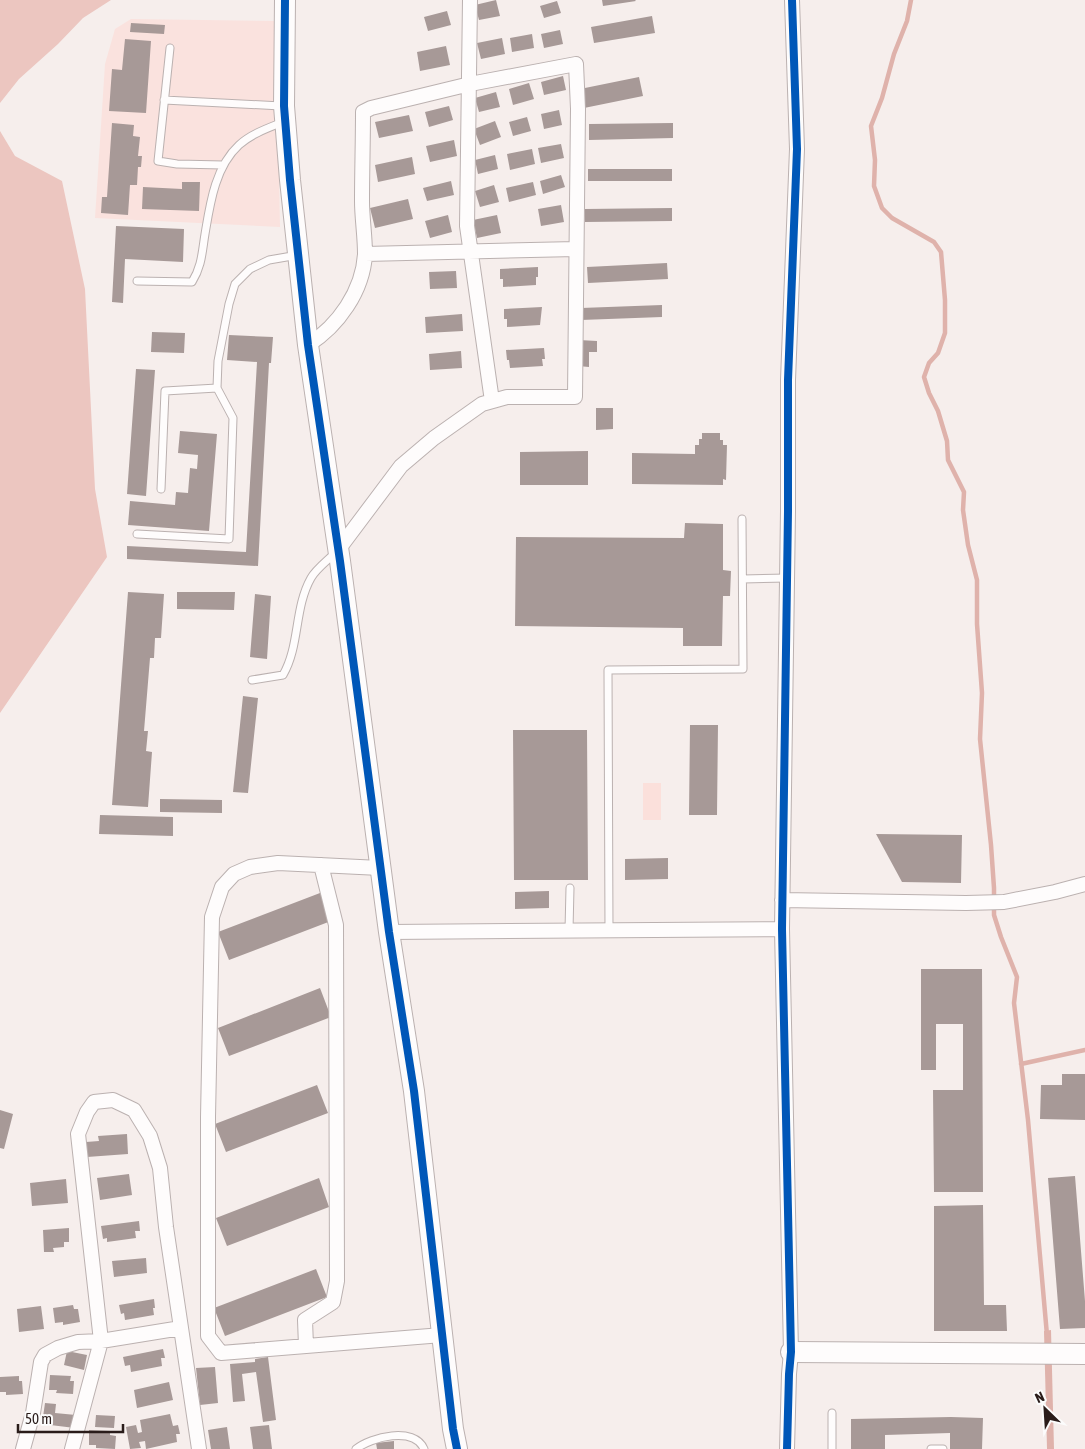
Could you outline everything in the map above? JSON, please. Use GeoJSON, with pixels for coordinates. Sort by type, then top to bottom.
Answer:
{"type":"FeatureCollection","features":[{"type":"Feature","properties":{"kind":"street"},"geometry":{"type":"LineString","coordinates":[[285,0],[285,113],[308,346],[338,550],[389,932],[414,1091],[456,1449]]}},
{"type":"Feature","properties":{"kind":"street"},"geometry":{"type":"LineString","coordinates":[[470,0],[468,226],[492,401]]}},
{"type":"Feature","properties":{"kind":"street"},"geometry":{"type":"LineString","coordinates":[[788,1449],[788,1374],[791,1352],[782,900],[788,380],[796,149],[792,0]]}},
{"type":"Feature","properties":{"kind":"street"},"geometry":{"type":"LineString","coordinates":[[308,346],[320,338],[336,321],[352,297],[362,275],[365,254],[362,201],[363,112],[371,108],[470,84],[576,64],[578,109],[574,397],[507,397],[482,404],[434,438],[400,466],[338,550]]}},
{"type":"Feature","properties":{"kind":"street"},"geometry":{"type":"LineString","coordinates":[[365,254],[576,249]]}},
{"type":"Feature","properties":{"kind":"street"},"geometry":{"type":"LineString","coordinates":[[380,868],[278,864],[250,867],[234,874],[222,887],[212,917],[208,1127],[208,1336],[221,1353],[442,1335]]}},
{"type":"Feature","properties":{"kind":"street"},"geometry":{"type":"LineString","coordinates":[[306,1346],[305,1320],[332,1302],[337,1281],[336,925],[321,865]]}},
{"type":"Feature","properties":{"kind":"street"},"geometry":{"type":"LineString","coordinates":[[782,900],[1004,902],[1085,884]]}},
{"type":"Feature","properties":{"kind":"street"},"geometry":{"type":"LineString","coordinates":[[389,932],[782,929]]}},
{"type":"Feature","properties":{"kind":"street"},"geometry":{"type":"LineString","coordinates":[[72,1449],[101,1341],[78,1134],[87,1112],[94,1102],[113,1100],[134,1110],[150,1136],[160,1168],[199,1449]]}},
{"type":"Feature","properties":{"kind":"street"},"geometry":{"type":"LineString","coordinates":[[24,1449],[33,1413],[41,1362],[45,1355],[58,1348],[78,1342],[101,1341],[182,1328]]}},
{"type":"Feature","properties":{"kind":"street"},"geometry":{"type":"LineString","coordinates":[[791,1352],[1085,1354]]}},
{"type":"Feature","properties":{"kind":"lane"},"geometry":{"type":"LineString","coordinates":[[170,48],[158,161],[177,164],[222,165]]}},
{"type":"Feature","properties":{"kind":"lane"},"geometry":{"type":"LineString","coordinates":[[164,100],[285,113]]}},
{"type":"Feature","properties":{"kind":"lane"},"geometry":{"type":"LineString","coordinates":[[137,281],[192,282],[199,270],[210,207],[222,165],[239,145],[285,113]]}},
{"type":"Feature","properties":{"kind":"lane"},"geometry":{"type":"LineString","coordinates":[[137,534],[229,539],[233,418],[217,388],[218,361],[229,304],[235,284],[250,270],[269,260],[298,255]]}},
{"type":"Feature","properties":{"kind":"lane"},"geometry":{"type":"LineString","coordinates":[[161,489],[165,391],[217,388]]}},
{"type":"Feature","properties":{"kind":"lane"},"geometry":{"type":"LineString","coordinates":[[609,930],[608,670],[743,670],[742,519]]}},
{"type":"Feature","properties":{"kind":"lane"},"geometry":{"type":"LineString","coordinates":[[252,680],[282,675],[290,664],[306,589],[312,576],[338,550]]}},
{"type":"Feature","properties":{"kind":"lane"},"geometry":{"type":"LineString","coordinates":[[743,579],[787,578]]}},
{"type":"Feature","properties":{"kind":"lane"},"geometry":{"type":"LineString","coordinates":[[569,930],[570,888]]}},
{"type":"Feature","properties":{"kind":"lane"},"geometry":{"type":"LineString","coordinates":[[832,1413],[832,1449]]}},
{"type":"Feature","properties":{"kind":"lane"},"geometry":{"type":"LineString","coordinates":[[356,1449],[375,1438],[397,1436],[411,1438],[423,1446],[424,1449]]}},
{"type":"Feature","properties":{"kind":"lane"},"geometry":{"type":"LineString","coordinates":[[931,1449],[943,1449]]}},
{"type":"Feature","properties":{"kind":"shaded area"},"geometry":{"type":"Polygon","coordinates":[[[0,0],[111,0],[83,18],[58,44],[19,79],[0,103],[0,0]]]}},
{"type":"Feature","properties":{"kind":"shaded area"},"geometry":{"type":"Polygon","coordinates":[[[131,19],[276,21],[280,227],[95,218],[105,64],[115,29],[131,19]]]}},
{"type":"Feature","properties":{"kind":"shaded area"},"geometry":{"type":"Polygon","coordinates":[[[0,131],[15,156],[62,181],[85,289],[95,489],[107,557],[0,713],[0,131]]]}},
{"type":"Feature","properties":{"kind":"shaded area"},"geometry":{"type":"Polygon","coordinates":[[[643,783],[661,783],[661,820],[643,820],[643,783]]]}},
{"type":"Feature","properties":{"kind":"shaded area"},"geometry":{"type":"Polygon","coordinates":[[[1051,1330],[1054,1449],[1047,1449],[1044,1331],[1051,1330]]]}},
{"type":"Feature","properties":{"kind":"building"},"geometry":{"type":"Polygon","coordinates":[[[496,0],[500,16],[479,20],[475,5],[496,0]]]}},
{"type":"Feature","properties":{"kind":"building"},"geometry":{"type":"Polygon","coordinates":[[[602,0],[635,0],[636,1],[603,6],[602,0]]]}},
{"type":"Feature","properties":{"kind":"building"},"geometry":{"type":"Polygon","coordinates":[[[557,1],[561,13],[544,18],[540,6],[557,1]]]}},
{"type":"Feature","properties":{"kind":"building"},"geometry":{"type":"Polygon","coordinates":[[[447,11],[451,25],[428,31],[424,17],[447,11]]]}},
{"type":"Feature","properties":{"kind":"building"},"geometry":{"type":"Polygon","coordinates":[[[652,16],[655,33],[594,43],[591,27],[652,16]]]}},
{"type":"Feature","properties":{"kind":"building"},"geometry":{"type":"Polygon","coordinates":[[[131,23],[165,25],[164,34],[130,32],[131,23]]]}},
{"type":"Feature","properties":{"kind":"building"},"geometry":{"type":"Polygon","coordinates":[[[560,30],[563,44],[544,48],[541,34],[560,30]]]}},
{"type":"Feature","properties":{"kind":"building"},"geometry":{"type":"Polygon","coordinates":[[[532,34],[534,48],[512,52],[510,38],[532,34]]]}},
{"type":"Feature","properties":{"kind":"building"},"geometry":{"type":"Polygon","coordinates":[[[502,38],[505,54],[481,59],[477,43],[502,38]]]}},
{"type":"Feature","properties":{"kind":"building"},"geometry":{"type":"Polygon","coordinates":[[[125,39],[151,41],[146,113],[109,111],[112,69],[122,70],[125,39]]]}},
{"type":"Feature","properties":{"kind":"building"},"geometry":{"type":"Polygon","coordinates":[[[446,46],[450,65],[420,71],[417,52],[446,46]]]}},
{"type":"Feature","properties":{"kind":"building"},"geometry":{"type":"Polygon","coordinates":[[[563,76],[566,90],[544,95],[541,82],[563,76]]]}},
{"type":"Feature","properties":{"kind":"building"},"geometry":{"type":"Polygon","coordinates":[[[639,77],[643,96],[584,108],[580,89],[639,77]]]}},
{"type":"Feature","properties":{"kind":"building"},"geometry":{"type":"Polygon","coordinates":[[[529,83],[534,99],[513,105],[509,89],[529,83]]]}},
{"type":"Feature","properties":{"kind":"building"},"geometry":{"type":"Polygon","coordinates":[[[496,92],[500,107],[479,112],[475,98],[496,92]]]}},
{"type":"Feature","properties":{"kind":"building"},"geometry":{"type":"Polygon","coordinates":[[[449,106],[453,120],[429,127],[425,112],[449,106]]]}},
{"type":"Feature","properties":{"kind":"building"},"geometry":{"type":"Polygon","coordinates":[[[559,110],[562,125],[544,129],[541,114],[559,110]]]}},
{"type":"Feature","properties":{"kind":"building"},"geometry":{"type":"Polygon","coordinates":[[[409,115],[413,131],[379,138],[375,122],[409,115]]]}},
{"type":"Feature","properties":{"kind":"building"},"geometry":{"type":"Polygon","coordinates":[[[527,117],[531,131],[513,136],[509,122],[527,117]]]}},
{"type":"Feature","properties":{"kind":"building"},"geometry":{"type":"Polygon","coordinates":[[[495,121],[501,137],[480,145],[474,129],[495,121]]]}},
{"type":"Feature","properties":{"kind":"building"},"geometry":{"type":"Polygon","coordinates":[[[112,123],[134,125],[133,136],[140,137],[138,156],[142,156],[141,167],[138,167],[137,185],[130,185],[128,215],[101,213],[102,197],[107,197],[112,123]]]}},
{"type":"Feature","properties":{"kind":"building"},"geometry":{"type":"Polygon","coordinates":[[[673,123],[673,138],[589,140],[589,124],[673,123]]]}},
{"type":"Feature","properties":{"kind":"building"},"geometry":{"type":"Polygon","coordinates":[[[454,140],[457,156],[430,162],[426,146],[454,140]]]}},
{"type":"Feature","properties":{"kind":"building"},"geometry":{"type":"Polygon","coordinates":[[[561,144],[564,158],[541,163],[538,148],[561,144]]]}},
{"type":"Feature","properties":{"kind":"building"},"geometry":{"type":"Polygon","coordinates":[[[532,149],[535,164],[510,170],[507,154],[532,149]]]}},
{"type":"Feature","properties":{"kind":"building"},"geometry":{"type":"Polygon","coordinates":[[[495,155],[498,169],[478,174],[475,160],[495,155]]]}},
{"type":"Feature","properties":{"kind":"building"},"geometry":{"type":"Polygon","coordinates":[[[412,157],[415,174],[378,182],[375,165],[412,157]]]}},
{"type":"Feature","properties":{"kind":"building"},"geometry":{"type":"Polygon","coordinates":[[[588,169],[672,169],[672,181],[588,181],[588,169]]]}},
{"type":"Feature","properties":{"kind":"building"},"geometry":{"type":"Polygon","coordinates":[[[561,175],[565,187],[543,194],[540,181],[561,175]]]}},
{"type":"Feature","properties":{"kind":"building"},"geometry":{"type":"Polygon","coordinates":[[[451,181],[454,195],[427,201],[423,188],[451,181]]]}},
{"type":"Feature","properties":{"kind":"building"},"geometry":{"type":"Polygon","coordinates":[[[182,182],[200,182],[199,211],[142,209],[143,187],[182,189],[182,182]]]}},
{"type":"Feature","properties":{"kind":"building"},"geometry":{"type":"Polygon","coordinates":[[[533,182],[536,195],[509,202],[506,188],[533,182]]]}},
{"type":"Feature","properties":{"kind":"building"},"geometry":{"type":"Polygon","coordinates":[[[494,185],[499,202],[480,207],[475,191],[494,185]]]}},
{"type":"Feature","properties":{"kind":"building"},"geometry":{"type":"Polygon","coordinates":[[[408,199],[413,219],[375,228],[370,208],[408,199]]]}},
{"type":"Feature","properties":{"kind":"building"},"geometry":{"type":"Polygon","coordinates":[[[561,205],[564,222],[541,226],[538,209],[561,205]]]}},
{"type":"Feature","properties":{"kind":"building"},"geometry":{"type":"Polygon","coordinates":[[[672,208],[672,221],[585,222],[585,209],[672,208]]]}},
{"type":"Feature","properties":{"kind":"building"},"geometry":{"type":"Polygon","coordinates":[[[448,215],[452,232],[430,238],[425,221],[448,215]]]}},
{"type":"Feature","properties":{"kind":"building"},"geometry":{"type":"Polygon","coordinates":[[[497,215],[501,233],[477,238],[473,220],[497,215]]]}},
{"type":"Feature","properties":{"kind":"building"},"geometry":{"type":"Polygon","coordinates":[[[116,226],[184,229],[183,262],[125,259],[123,303],[112,302],[116,226]]]}},
{"type":"Feature","properties":{"kind":"building"},"geometry":{"type":"Polygon","coordinates":[[[667,263],[668,279],[588,283],[587,267],[667,263]]]}},
{"type":"Feature","properties":{"kind":"building"},"geometry":{"type":"Polygon","coordinates":[[[538,267],[536,285],[503,287],[503,279],[500,279],[500,269],[538,267]]]}},
{"type":"Feature","properties":{"kind":"building"},"geometry":{"type":"Polygon","coordinates":[[[456,271],[457,288],[430,289],[429,272],[456,271]]]}},
{"type":"Feature","properties":{"kind":"building"},"geometry":{"type":"Polygon","coordinates":[[[662,305],[662,317],[581,320],[581,308],[662,305]]]}},
{"type":"Feature","properties":{"kind":"building"},"geometry":{"type":"Polygon","coordinates":[[[542,307],[540,325],[507,327],[507,319],[504,319],[504,309],[542,307]]]}},
{"type":"Feature","properties":{"kind":"building"},"geometry":{"type":"Polygon","coordinates":[[[462,314],[463,331],[426,333],[425,317],[462,314]]]}},
{"type":"Feature","properties":{"kind":"building"},"geometry":{"type":"Polygon","coordinates":[[[152,332],[185,333],[184,353],[151,352],[152,332]]]}},
{"type":"Feature","properties":{"kind":"building"},"geometry":{"type":"Polygon","coordinates":[[[229,335],[273,337],[271,363],[269,363],[258,566],[127,559],[127,546],[246,552],[257,362],[227,360],[229,335]]]}},
{"type":"Feature","properties":{"kind":"building"},"geometry":{"type":"Polygon","coordinates":[[[579,340],[597,341],[597,352],[589,352],[589,367],[578,366],[579,340]]]}},
{"type":"Feature","properties":{"kind":"building"},"geometry":{"type":"Polygon","coordinates":[[[544,348],[545,359],[542,359],[543,366],[510,368],[506,350],[544,348]]]}},
{"type":"Feature","properties":{"kind":"building"},"geometry":{"type":"Polygon","coordinates":[[[461,351],[462,368],[430,370],[429,354],[461,351]]]}},
{"type":"Feature","properties":{"kind":"building"},"geometry":{"type":"Polygon","coordinates":[[[136,369],[155,370],[146,496],[127,494],[136,369]]]}},
{"type":"Feature","properties":{"kind":"building"},"geometry":{"type":"Polygon","coordinates":[[[596,408],[613,408],[613,429],[596,430],[596,408]]]}},
{"type":"Feature","properties":{"kind":"building"},"geometry":{"type":"Polygon","coordinates":[[[180,431],[217,434],[209,531],[128,525],[130,501],[175,505],[176,492],[188,493],[190,468],[197,469],[198,455],[178,453],[180,431]]]}},
{"type":"Feature","properties":{"kind":"building"},"geometry":{"type":"Polygon","coordinates":[[[702,433],[720,433],[720,440],[723,440],[723,445],[727,445],[726,480],[723,479],[723,485],[632,484],[632,453],[695,454],[695,445],[699,445],[702,433]]]}},
{"type":"Feature","properties":{"kind":"building"},"geometry":{"type":"Polygon","coordinates":[[[588,451],[588,485],[520,485],[520,452],[588,451]]]}},
{"type":"Feature","properties":{"kind":"building"},"geometry":{"type":"Polygon","coordinates":[[[685,523],[723,524],[723,570],[731,571],[730,596],[723,596],[722,646],[683,646],[683,628],[515,626],[516,537],[684,538],[685,523]]]}},
{"type":"Feature","properties":{"kind":"building"},"geometry":{"type":"Polygon","coordinates":[[[128,592],[164,594],[161,638],[155,638],[154,658],[150,658],[144,731],[148,731],[146,751],[152,752],[148,807],[112,805],[128,592]]]}},
{"type":"Feature","properties":{"kind":"building"},"geometry":{"type":"Polygon","coordinates":[[[177,592],[235,592],[234,610],[177,609],[177,592]]]}},
{"type":"Feature","properties":{"kind":"building"},"geometry":{"type":"Polygon","coordinates":[[[255,594],[271,596],[267,659],[250,657],[255,594]]]}},
{"type":"Feature","properties":{"kind":"building"},"geometry":{"type":"Polygon","coordinates":[[[243,696],[258,698],[248,793],[233,792],[243,696]]]}},
{"type":"Feature","properties":{"kind":"building"},"geometry":{"type":"Polygon","coordinates":[[[690,725],[718,725],[717,815],[689,815],[690,725]]]}},
{"type":"Feature","properties":{"kind":"building"},"geometry":{"type":"Polygon","coordinates":[[[513,730],[587,730],[588,880],[514,880],[513,730]]]}},
{"type":"Feature","properties":{"kind":"building"},"geometry":{"type":"Polygon","coordinates":[[[160,799],[222,800],[222,813],[160,812],[160,799]]]}},
{"type":"Feature","properties":{"kind":"building"},"geometry":{"type":"Polygon","coordinates":[[[100,815],[173,817],[173,836],[99,834],[100,815]]]}},
{"type":"Feature","properties":{"kind":"building"},"geometry":{"type":"Polygon","coordinates":[[[876,834],[962,835],[961,883],[902,882],[876,834]]]}},
{"type":"Feature","properties":{"kind":"building"},"geometry":{"type":"Polygon","coordinates":[[[668,858],[668,879],[625,880],[625,859],[668,858]]]}},
{"type":"Feature","properties":{"kind":"building"},"geometry":{"type":"Polygon","coordinates":[[[549,891],[549,908],[515,909],[515,892],[549,891]]]}},
{"type":"Feature","properties":{"kind":"building"},"geometry":{"type":"Polygon","coordinates":[[[320,893],[331,921],[229,960],[218,932],[320,893]]]}},
{"type":"Feature","properties":{"kind":"building"},"geometry":{"type":"Polygon","coordinates":[[[921,969],[982,969],[983,1192],[934,1192],[933,1090],[963,1090],[963,1024],[936,1024],[936,1070],[921,1070],[921,969]]]}},
{"type":"Feature","properties":{"kind":"building"},"geometry":{"type":"Polygon","coordinates":[[[320,988],[331,1017],[229,1056],[218,1028],[320,988]]]}},
{"type":"Feature","properties":{"kind":"building"},"geometry":{"type":"Polygon","coordinates":[[[1062,1074],[1085,1074],[1085,1120],[1040,1119],[1041,1085],[1062,1085],[1062,1074]]]}},
{"type":"Feature","properties":{"kind":"building"},"geometry":{"type":"Polygon","coordinates":[[[317,1085],[328,1113],[226,1152],[215,1124],[317,1085]]]}},
{"type":"Feature","properties":{"kind":"building"},"geometry":{"type":"Polygon","coordinates":[[[0,1110],[13,1114],[4,1149],[0,1148],[0,1110]]]}},
{"type":"Feature","properties":{"kind":"building"},"geometry":{"type":"Polygon","coordinates":[[[127,1134],[128,1154],[87,1157],[86,1142],[99,1141],[98,1136],[127,1134]]]}},
{"type":"Feature","properties":{"kind":"building"},"geometry":{"type":"Polygon","coordinates":[[[129,1174],[132,1195],[100,1200],[97,1178],[129,1174]]]}},
{"type":"Feature","properties":{"kind":"building"},"geometry":{"type":"Polygon","coordinates":[[[1075,1176],[1085,1301],[1085,1328],[1060,1329],[1048,1178],[1075,1176]]]}},
{"type":"Feature","properties":{"kind":"building"},"geometry":{"type":"Polygon","coordinates":[[[319,1178],[329,1207],[227,1246],[216,1218],[319,1178]]]}},
{"type":"Feature","properties":{"kind":"building"},"geometry":{"type":"Polygon","coordinates":[[[66,1179],[68,1203],[32,1206],[30,1183],[66,1179]]]}},
{"type":"Feature","properties":{"kind":"building"},"geometry":{"type":"Polygon","coordinates":[[[983,1205],[984,1305],[1006,1305],[1007,1331],[934,1331],[934,1206],[983,1205]]]}},
{"type":"Feature","properties":{"kind":"building"},"geometry":{"type":"Polygon","coordinates":[[[139,1221],[140,1231],[135,1231],[136,1238],[107,1242],[107,1238],[103,1239],[101,1226],[139,1221]]]}},
{"type":"Feature","properties":{"kind":"building"},"geometry":{"type":"Polygon","coordinates":[[[69,1228],[69,1242],[64,1242],[64,1247],[53,1248],[54,1252],[44,1252],[43,1230],[69,1228]]]}},
{"type":"Feature","properties":{"kind":"building"},"geometry":{"type":"Polygon","coordinates":[[[146,1258],[147,1273],[114,1277],[112,1261],[146,1258]]]}},
{"type":"Feature","properties":{"kind":"building"},"geometry":{"type":"Polygon","coordinates":[[[316,1269],[327,1297],[225,1336],[214,1308],[316,1269]]]}},
{"type":"Feature","properties":{"kind":"building"},"geometry":{"type":"Polygon","coordinates":[[[154,1299],[154,1315],[125,1320],[124,1313],[121,1314],[119,1305],[154,1299]]]}},
{"type":"Feature","properties":{"kind":"building"},"geometry":{"type":"Polygon","coordinates":[[[73,1305],[74,1309],[78,1309],[80,1322],[63,1325],[63,1322],[55,1323],[53,1308],[73,1305]]]}},
{"type":"Feature","properties":{"kind":"building"},"geometry":{"type":"Polygon","coordinates":[[[41,1306],[44,1329],[19,1332],[17,1309],[41,1306]]]}},
{"type":"Feature","properties":{"kind":"building"},"geometry":{"type":"Polygon","coordinates":[[[163,1349],[165,1358],[161,1358],[162,1366],[131,1372],[130,1365],[125,1366],[123,1357],[163,1349]]]}},
{"type":"Feature","properties":{"kind":"building"},"geometry":{"type":"Polygon","coordinates":[[[67,1351],[87,1355],[84,1370],[64,1365],[67,1351]]]}},
{"type":"Feature","properties":{"kind":"building"},"geometry":{"type":"Polygon","coordinates":[[[268,1357],[276,1420],[263,1422],[256,1372],[242,1374],[245,1401],[233,1402],[230,1364],[255,1362],[255,1359],[268,1357]]]}},
{"type":"Feature","properties":{"kind":"building"},"geometry":{"type":"Polygon","coordinates":[[[215,1367],[218,1403],[200,1405],[196,1368],[215,1367]]]}},
{"type":"Feature","properties":{"kind":"building"},"geometry":{"type":"Polygon","coordinates":[[[50,1375],[71,1376],[70,1381],[74,1381],[73,1394],[56,1393],[57,1390],[49,1390],[50,1375]]]}},
{"type":"Feature","properties":{"kind":"building"},"geometry":{"type":"Polygon","coordinates":[[[19,1376],[19,1381],[22,1381],[23,1394],[6,1395],[6,1392],[0,1392],[0,1377],[19,1376]]]}},
{"type":"Feature","properties":{"kind":"building"},"geometry":{"type":"Polygon","coordinates":[[[169,1382],[173,1400],[137,1408],[134,1390],[169,1382]]]}},
{"type":"Feature","properties":{"kind":"building"},"geometry":{"type":"Polygon","coordinates":[[[45,1403],[56,1404],[55,1413],[76,1415],[75,1428],[42,1424],[45,1403]]]}},
{"type":"Feature","properties":{"kind":"building"},"geometry":{"type":"Polygon","coordinates":[[[170,1414],[173,1426],[178,1425],[180,1434],[176,1434],[177,1442],[146,1449],[145,1441],[139,1442],[141,1448],[130,1449],[126,1427],[136,1425],[138,1433],[142,1432],[140,1420],[170,1414]]]}},
{"type":"Feature","properties":{"kind":"building"},"geometry":{"type":"Polygon","coordinates":[[[96,1415],[115,1416],[114,1428],[95,1427],[96,1415]]]}},
{"type":"Feature","properties":{"kind":"building"},"geometry":{"type":"Polygon","coordinates":[[[983,1418],[982,1449],[950,1449],[950,1433],[885,1435],[885,1449],[851,1449],[851,1419],[983,1418]]]}},
{"type":"Feature","properties":{"kind":"building"},"geometry":{"type":"Polygon","coordinates":[[[269,1425],[272,1449],[253,1449],[250,1427],[269,1425]]]}},
{"type":"Feature","properties":{"kind":"building"},"geometry":{"type":"Polygon","coordinates":[[[227,1427],[230,1449],[211,1449],[208,1430],[227,1427]]]}},
{"type":"Feature","properties":{"kind":"building"},"geometry":{"type":"Polygon","coordinates":[[[89,1430],[110,1431],[110,1435],[116,1436],[115,1449],[96,1448],[96,1445],[89,1445],[89,1430]]]}},
{"type":"Feature","properties":{"kind":"building"},"geometry":{"type":"Polygon","coordinates":[[[394,1441],[394,1449],[377,1449],[376,1443],[394,1441]]]}},
{"type":"Feature","properties":{"kind":"waterway"},"geometry":{"type":"LineString","coordinates":[[911,0],[907,21],[894,54],[882,98],[871,126],[875,160],[874,186],[882,208],[892,218],[934,242],[941,252],[945,300],[945,333],[938,353],[929,363],[924,377],[938,411],[947,441],[948,460],[964,492],[963,510],[968,545],[977,580],[977,624],[982,693],[980,739],[991,845],[994,915],[1017,977],[1014,1003],[1028,1120],[1047,1335]]}},
{"type":"Feature","properties":{"kind":"waterway"},"geometry":{"type":"LineString","coordinates":[[1021,1064],[1085,1050]]}},
{"type":"Feature","properties":{"kind":"cycle path"},"geometry":{"type":"LineString","coordinates":[[285,0],[284,106],[308,345],[340,561],[389,932],[414,1091],[453,1429],[457,1449]]}},
{"type":"Feature","properties":{"kind":"cycle path"},"geometry":{"type":"LineString","coordinates":[[787,1449],[791,1352],[782,929],[788,380],[797,149],[792,0]]}}]}
